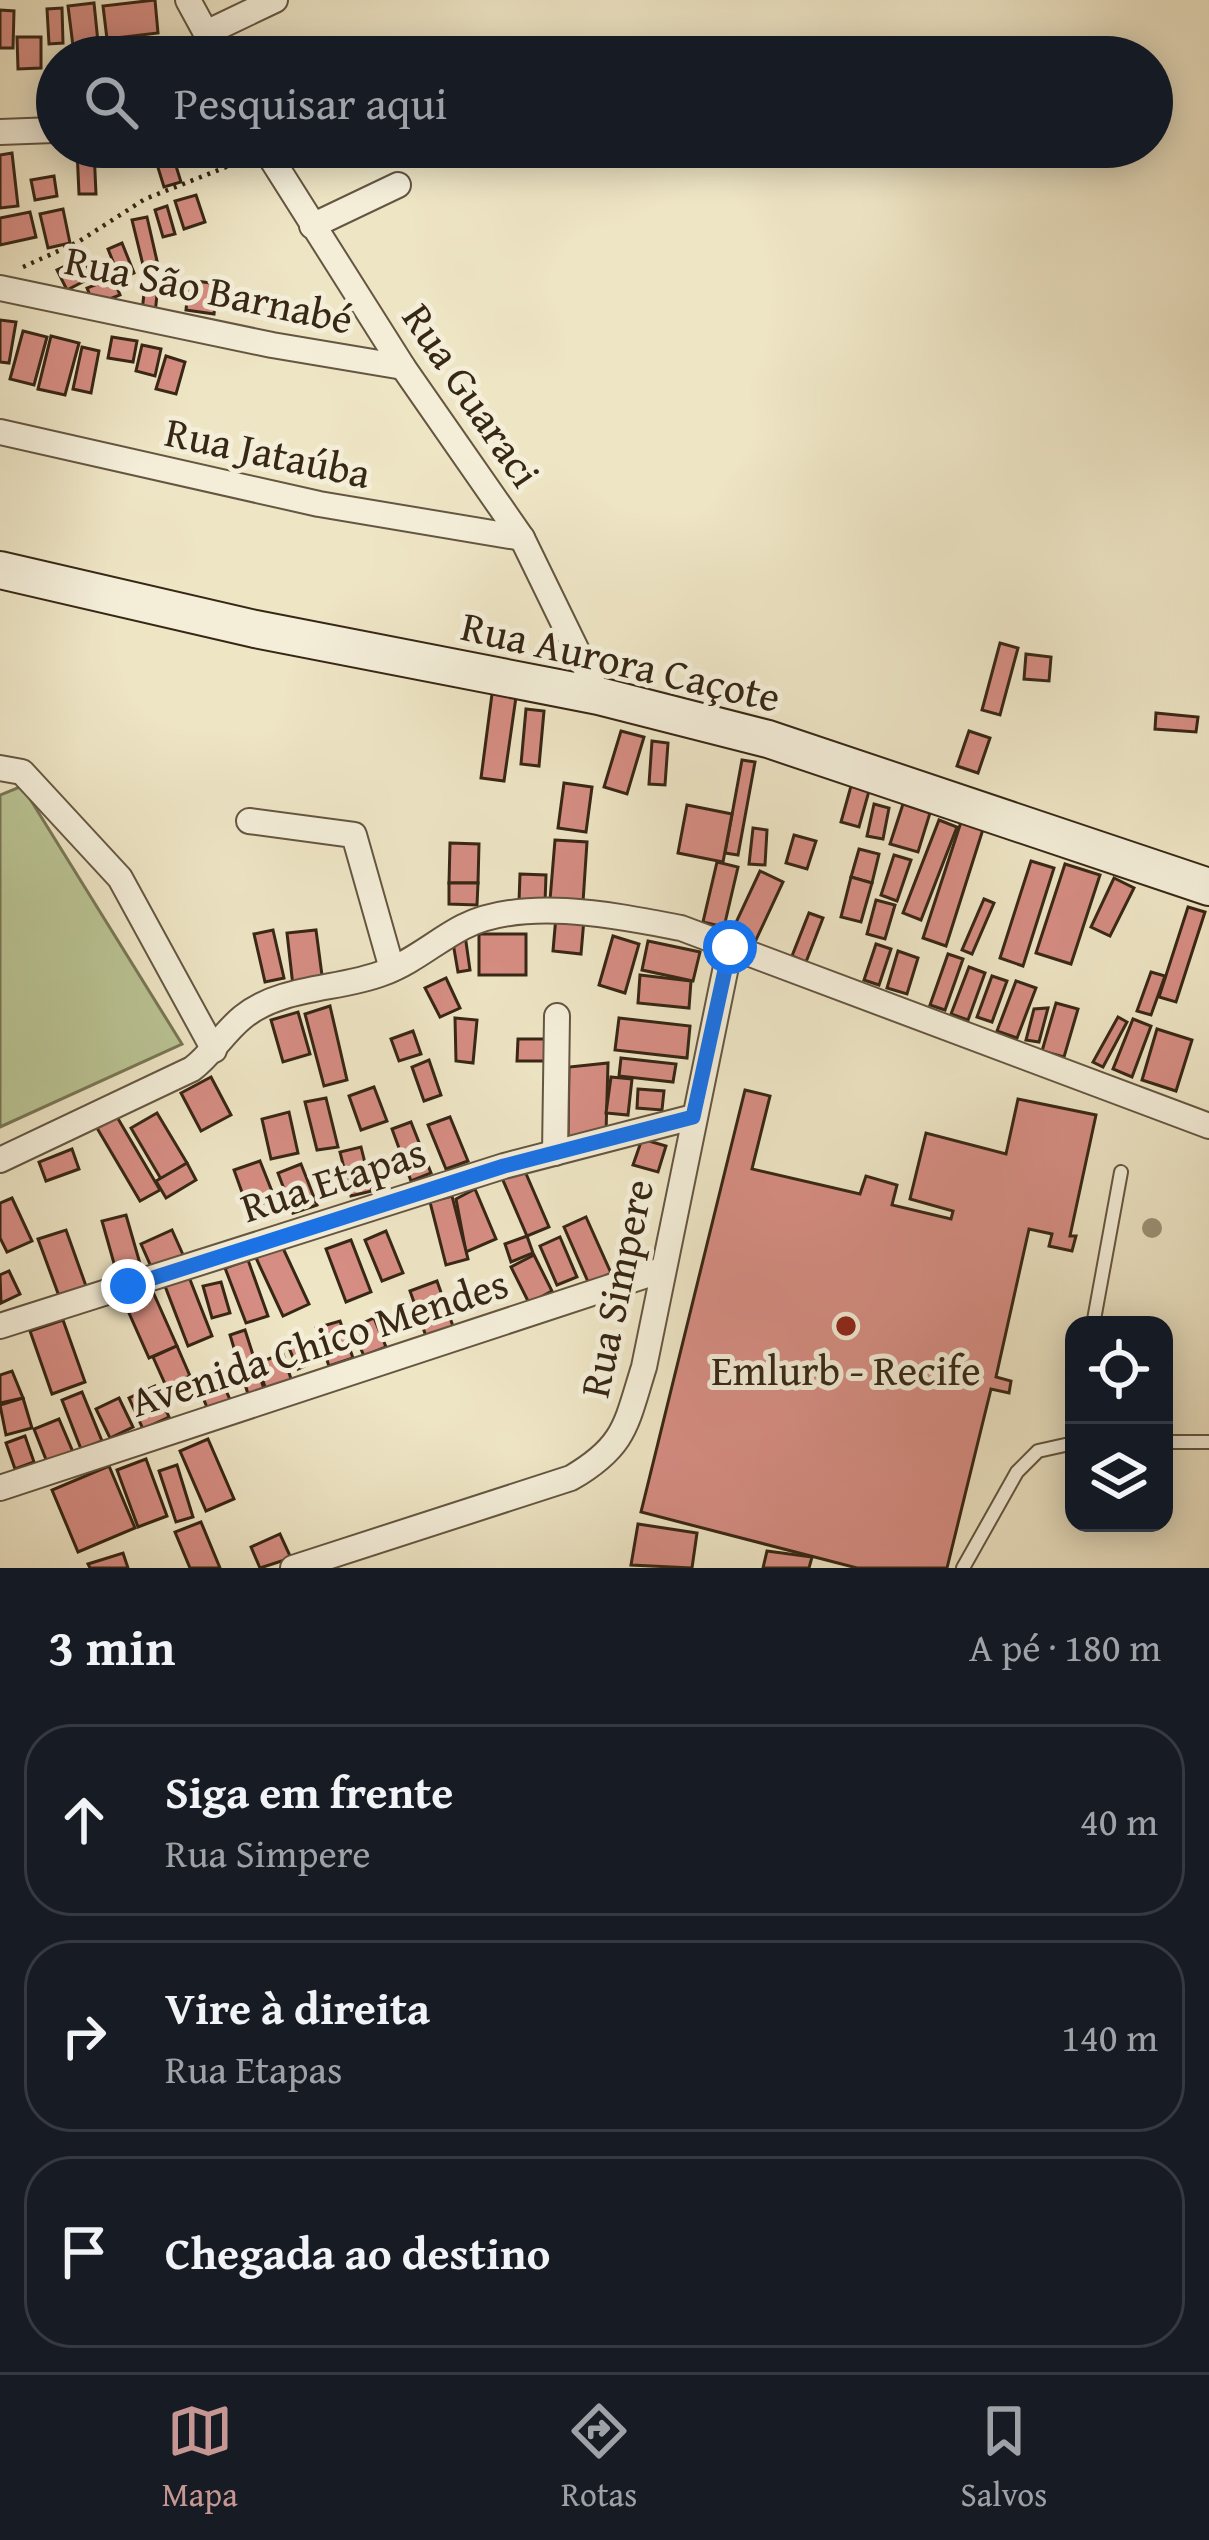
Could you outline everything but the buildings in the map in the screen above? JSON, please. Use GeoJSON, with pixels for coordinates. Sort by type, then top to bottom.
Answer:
{"type":"FeatureCollection","features":[{"type":"Feature","properties":{"kind":"main road","name":"Rua Aurora Caçote"},"geometry":{"type":"LineString","coordinates":[[0,570],[255,629],[599,696],[768,739],[1209,886]]}},
{"type":"Feature","properties":{"kind":"street"},"geometry":{"type":"LineString","coordinates":[[188,0],[208,36]]}},
{"type":"Feature","properties":{"kind":"street"},"geometry":{"type":"LineString","coordinates":[[206,33],[275,0]]}},
{"type":"Feature","properties":{"kind":"street"},"geometry":{"type":"LineString","coordinates":[[0,132],[36,131]]}},
{"type":"Feature","properties":{"kind":"street","name":"Rua Guaraci"},"geometry":{"type":"LineString","coordinates":[[277,168],[403,367],[521,538],[599,696]]}},
{"type":"Feature","properties":{"kind":"street"},"geometry":{"type":"LineString","coordinates":[[313,226],[398,185]]}},
{"type":"Feature","properties":{"kind":"street","name":"Rua São Barnabé"},"geometry":{"type":"LineString","coordinates":[[5,280],[272,345],[403,367]]}},
{"type":"Feature","properties":{"kind":"street","name":"Rua Jataúba"},"geometry":{"type":"LineString","coordinates":[[0,432],[319,504],[521,538]]}},
{"type":"Feature","properties":{"kind":"street"},"geometry":{"type":"LineString","coordinates":[[0,768],[22,772],[120,878],[214,1050]]}},
{"type":"Feature","properties":{"kind":"street"},"geometry":{"type":"LineString","coordinates":[[249,821],[354,836],[392,969]]}},
{"type":"Feature","properties":{"kind":"street"},"geometry":{"type":"LineString","coordinates":[[0,1160],[192,1069],[244,1016],[266,1004],[392,969],[466,925],[501,915],[548,911],[610,915],[681,928],[1209,1126]]}},
{"type":"Feature","properties":{"kind":"street","name":"Rua Simpere"},"geometry":{"type":"LineString","coordinates":[[293,1568],[571,1478],[603,1460],[624,1432],[644,1367],[730,947]]}},
{"type":"Feature","properties":{"kind":"street"},"geometry":{"type":"LineString","coordinates":[[555,1153],[556,1016]]}},
{"type":"Feature","properties":{"kind":"street","name":"Rua Etapas"},"geometry":{"type":"LineString","coordinates":[[0,1326],[555,1153],[693,1117]]}},
{"type":"Feature","properties":{"kind":"street","name":"Avenida Chico Mendes"},"geometry":{"type":"LineString","coordinates":[[0,1488],[662,1270]]}},
{"type":"Feature","properties":{"kind":"lane"},"geometry":{"type":"LineString","coordinates":[[1095,1316],[1120,1172]]}},
{"type":"Feature","properties":{"kind":"lane"},"geometry":{"type":"LineString","coordinates":[[962,1568],[1017,1472],[1038,1451],[1065,1442]]}},
{"type":"Feature","properties":{"kind":"lane"},"geometry":{"type":"LineString","coordinates":[[1173,1442],[1209,1442]]}},
{"type":"Feature","properties":{"kind":"path"},"geometry":{"type":"LineString","coordinates":[[5,280],[78,242],[145,199],[217,168]]}},
{"type":"Feature","properties":{"kind":"green space"},"geometry":{"type":"Polygon","coordinates":[[[22,786],[182,1044],[0,1127],[0,795],[22,786]]]}},
{"type":"Feature","properties":{"kind":"place","name":"Emlurb - Recife"},"geometry":{"type":"Point","coordinates":[846,1326]}},
{"type":"Feature","properties":{"kind":"route"},"geometry":{"type":"LineString","coordinates":[[128,1286],[504,1166],[693,1117],[730,947]]}}]}
